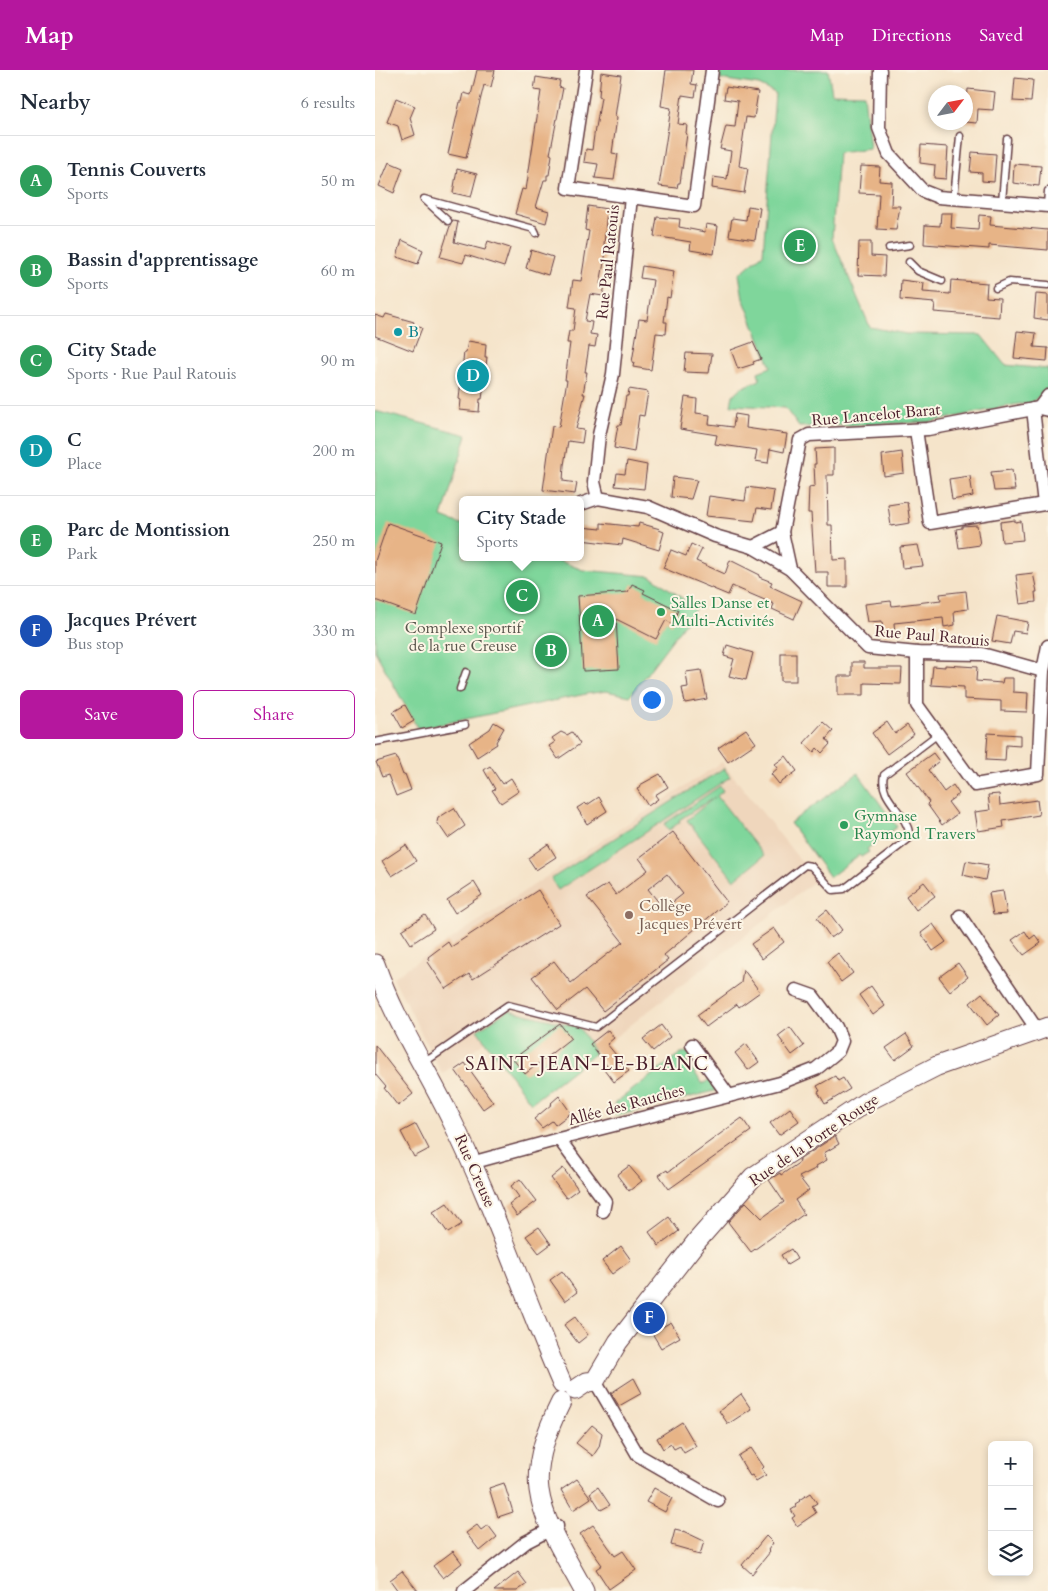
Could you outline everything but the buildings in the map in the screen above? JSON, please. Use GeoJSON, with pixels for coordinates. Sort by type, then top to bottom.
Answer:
{"type":"FeatureCollection","features":[{"type":"Feature","properties":{"kind":"street"},"geometry":{"type":"LineString","coordinates":[[586,70],[568,188],[631,197]]}},
{"type":"Feature","properties":{"kind":"street","name":"Rue Paul Ratouis"},"geometry":{"type":"LineString","coordinates":[[712,70],[693,206],[631,197],[613,374],[599,436],[593,482],[598,498],[648,508],[715,536],[753,548],[790,569],[868,648],[917,653],[982,654],[1043,671]]}},
{"type":"Feature","properties":{"kind":"street"},"geometry":{"type":"LineString","coordinates":[[880,70],[879,128],[889,154],[923,191],[938,197],[1047,206]]}},
{"type":"Feature","properties":{"kind":"street"},"geometry":{"type":"LineString","coordinates":[[916,430],[930,523],[1044,504],[1040,409],[1048,396]]}},
{"type":"Feature","properties":{"kind":"street","name":"Rue Lancelot Barat"},"geometry":{"type":"LineString","coordinates":[[790,569],[782,532],[800,440],[809,435],[928,429],[1040,409]]}},
{"type":"Feature","properties":{"kind":"street"},"geometry":{"type":"LineString","coordinates":[[584,503],[598,498]]}},
{"type":"Feature","properties":{"kind":"street"},"geometry":{"type":"LineString","coordinates":[[753,548],[782,532]]}},
{"type":"Feature","properties":{"kind":"street"},"geometry":{"type":"LineString","coordinates":[[917,653],[917,705],[975,785],[1039,774],[1043,671],[1048,646]]}},
{"type":"Feature","properties":{"kind":"street"},"geometry":{"type":"LineString","coordinates":[[960,916],[1043,1029]]}},
{"type":"Feature","properties":{"kind":"street","name":"Rue Creuse"},"geometry":{"type":"LineString","coordinates":[[375,964],[385,992],[452,1121],[471,1163],[566,1392]]}},
{"type":"Feature","properties":{"kind":"street","name":"Allée des Rauches"},"geometry":{"type":"LineString","coordinates":[[471,1163],[780,1083],[816,1069],[838,1051],[842,1041],[836,1027],[813,996],[796,990]]}},
{"type":"Feature","properties":{"kind":"street","name":"Rue de la Porte Rouge"},"geometry":{"type":"LineString","coordinates":[[595,1381],[615,1346],[696,1242],[753,1177],[866,1102],[937,1066],[1043,1029]]}},
{"type":"Feature","properties":{"kind":"street"},"geometry":{"type":"LineString","coordinates":[[692,1045],[729,1096]]}},
{"type":"Feature","properties":{"kind":"street","name":"Allée des Rauches"},"geometry":{"type":"LineString","coordinates":[[559,1139],[605,1201],[603,1212]]}},
{"type":"Feature","properties":{"kind":"street"},"geometry":{"type":"LineString","coordinates":[[584,1591],[555,1527],[542,1506],[539,1489],[539,1469],[543,1446],[550,1423],[566,1392],[587,1382],[595,1381],[638,1455],[718,1501]]}},
{"type":"Feature","properties":{"kind":"street"},"geometry":{"type":"LineString","coordinates":[[463,1591],[526,1542],[555,1527]]}},
{"type":"Feature","properties":{"kind":"lane"},"geometry":{"type":"LineString","coordinates":[[954,198],[959,136]]}},
{"type":"Feature","properties":{"kind":"lane"},"geometry":{"type":"LineString","coordinates":[[1002,202],[1007,139]]}},
{"type":"Feature","properties":{"kind":"lane"},"geometry":{"type":"LineString","coordinates":[[1047,206],[1048,191]]}},
{"type":"Feature","properties":{"kind":"lane"},"geometry":{"type":"LineString","coordinates":[[448,221],[424,199],[496,223],[534,229],[536,233]]}},
{"type":"Feature","properties":{"kind":"lane"},"geometry":{"type":"LineString","coordinates":[[889,248],[910,245]]}},
{"type":"Feature","properties":{"kind":"lane"},"geometry":{"type":"LineString","coordinates":[[909,262],[918,271],[942,281]]}},
{"type":"Feature","properties":{"kind":"lane"},"geometry":{"type":"LineString","coordinates":[[996,288],[1009,282],[1048,285]]}},
{"type":"Feature","properties":{"kind":"lane"},"geometry":{"type":"LineString","coordinates":[[460,689],[466,672]]}},
{"type":"Feature","properties":{"kind":"lane"},"geometry":{"type":"LineString","coordinates":[[375,742],[465,726]]}},
{"type":"Feature","properties":{"kind":"lane"},"geometry":{"type":"LineString","coordinates":[[422,1064],[508,1005],[595,1027],[805,865],[811,866],[833,890],[843,889],[910,838],[907,825],[885,792],[882,783],[884,775],[938,734]]}},
{"type":"Feature","properties":{"kind":"shaded area","name":"Collège Jacques Prévert"},"geometry":{"type":"Polygon","coordinates":[[[722,762],[816,880],[531,1103],[485,1041],[442,1074],[393,977],[722,762]]]}},
{"type":"Feature","properties":{"kind":"green space"},"geometry":{"type":"Polygon","coordinates":[[[720,70],[828,70],[832,93],[864,94],[870,149],[838,153],[832,238],[870,327],[906,334],[981,335],[1005,365],[1048,369],[1048,388],[1030,404],[1018,404],[931,422],[799,427],[785,408],[731,405],[733,395],[741,388],[760,380],[758,372],[771,367],[743,298],[739,274],[763,254],[775,93],[759,85],[720,79],[720,70]]]}},
{"type":"Feature","properties":{"kind":"green space","name":"Complexe sportif de la rue Creuse"},"geometry":{"type":"Polygon","coordinates":[[[375,411],[467,435],[442,517],[459,523],[459,561],[560,561],[583,570],[651,576],[696,608],[630,696],[606,691],[586,694],[418,729],[375,651],[375,411]]]}},
{"type":"Feature","properties":{"kind":"green space"},"geometry":{"type":"Polygon","coordinates":[[[724,768],[730,777],[558,890],[551,879],[724,768]]]}},
{"type":"Feature","properties":{"kind":"green space","name":"Gymnase Raymond Travers"},"geometry":{"type":"Polygon","coordinates":[[[858,773],[897,827],[867,849],[869,852],[861,857],[859,855],[830,877],[790,823],[858,773]]]}},
{"type":"Feature","properties":{"kind":"green space"},"geometry":{"type":"Polygon","coordinates":[[[720,786],[723,791],[717,796],[764,856],[734,880],[687,820],[715,797],[679,820],[680,822],[669,830],[664,824],[720,786]]]}},
{"type":"Feature","properties":{"kind":"green space"},"geometry":{"type":"Polygon","coordinates":[[[509,1010],[579,1027],[595,1053],[531,1103],[477,1030],[509,1010]]]}},
{"type":"Feature","properties":{"kind":"green space"},"geometry":{"type":"Polygon","coordinates":[[[688,1052],[693,1055],[686,1061],[703,1084],[710,1079],[718,1090],[616,1116],[612,1111],[615,1103],[681,1053],[688,1052]]]}},
{"type":"Feature","properties":{"kind":"place","name":"Parc de Montission"},"geometry":{"type":"Point","coordinates":[800,246]}},
{"type":"Feature","properties":{"kind":"place","name":"B"},"geometry":{"type":"Point","coordinates":[398,332]}},
{"type":"Feature","properties":{"kind":"place","name":"C"},"geometry":{"type":"Point","coordinates":[473,376]}},
{"type":"Feature","properties":{"kind":"place","name":"City Stade"},"geometry":{"type":"Point","coordinates":[522,596]}},
{"type":"Feature","properties":{"kind":"place","name":"Salles Danse et Multi-Activités"},"geometry":{"type":"Point","coordinates":[661,612]}},
{"type":"Feature","properties":{"kind":"place","name":"Tennis Couverts"},"geometry":{"type":"Point","coordinates":[598,621]}},
{"type":"Feature","properties":{"kind":"place","name":"Bassin d'apprentissage"},"geometry":{"type":"Point","coordinates":[551,651]}},
{"type":"Feature","properties":{"kind":"place","name":"Gymnase Raymond Travers"},"geometry":{"type":"Point","coordinates":[844,825]}},
{"type":"Feature","properties":{"kind":"place","name":"Collège Jacques Prévert"},"geometry":{"type":"Point","coordinates":[629,915]}},
{"type":"Feature","properties":{"kind":"place","name":"Jacques Prévert"},"geometry":{"type":"Point","coordinates":[649,1318]}},
{"type":"Feature","properties":{"kind":"district","name":"SAINT-JEAN-LE-BLANC"},"geometry":{"type":"Point","coordinates":[587,1064]}}]}
